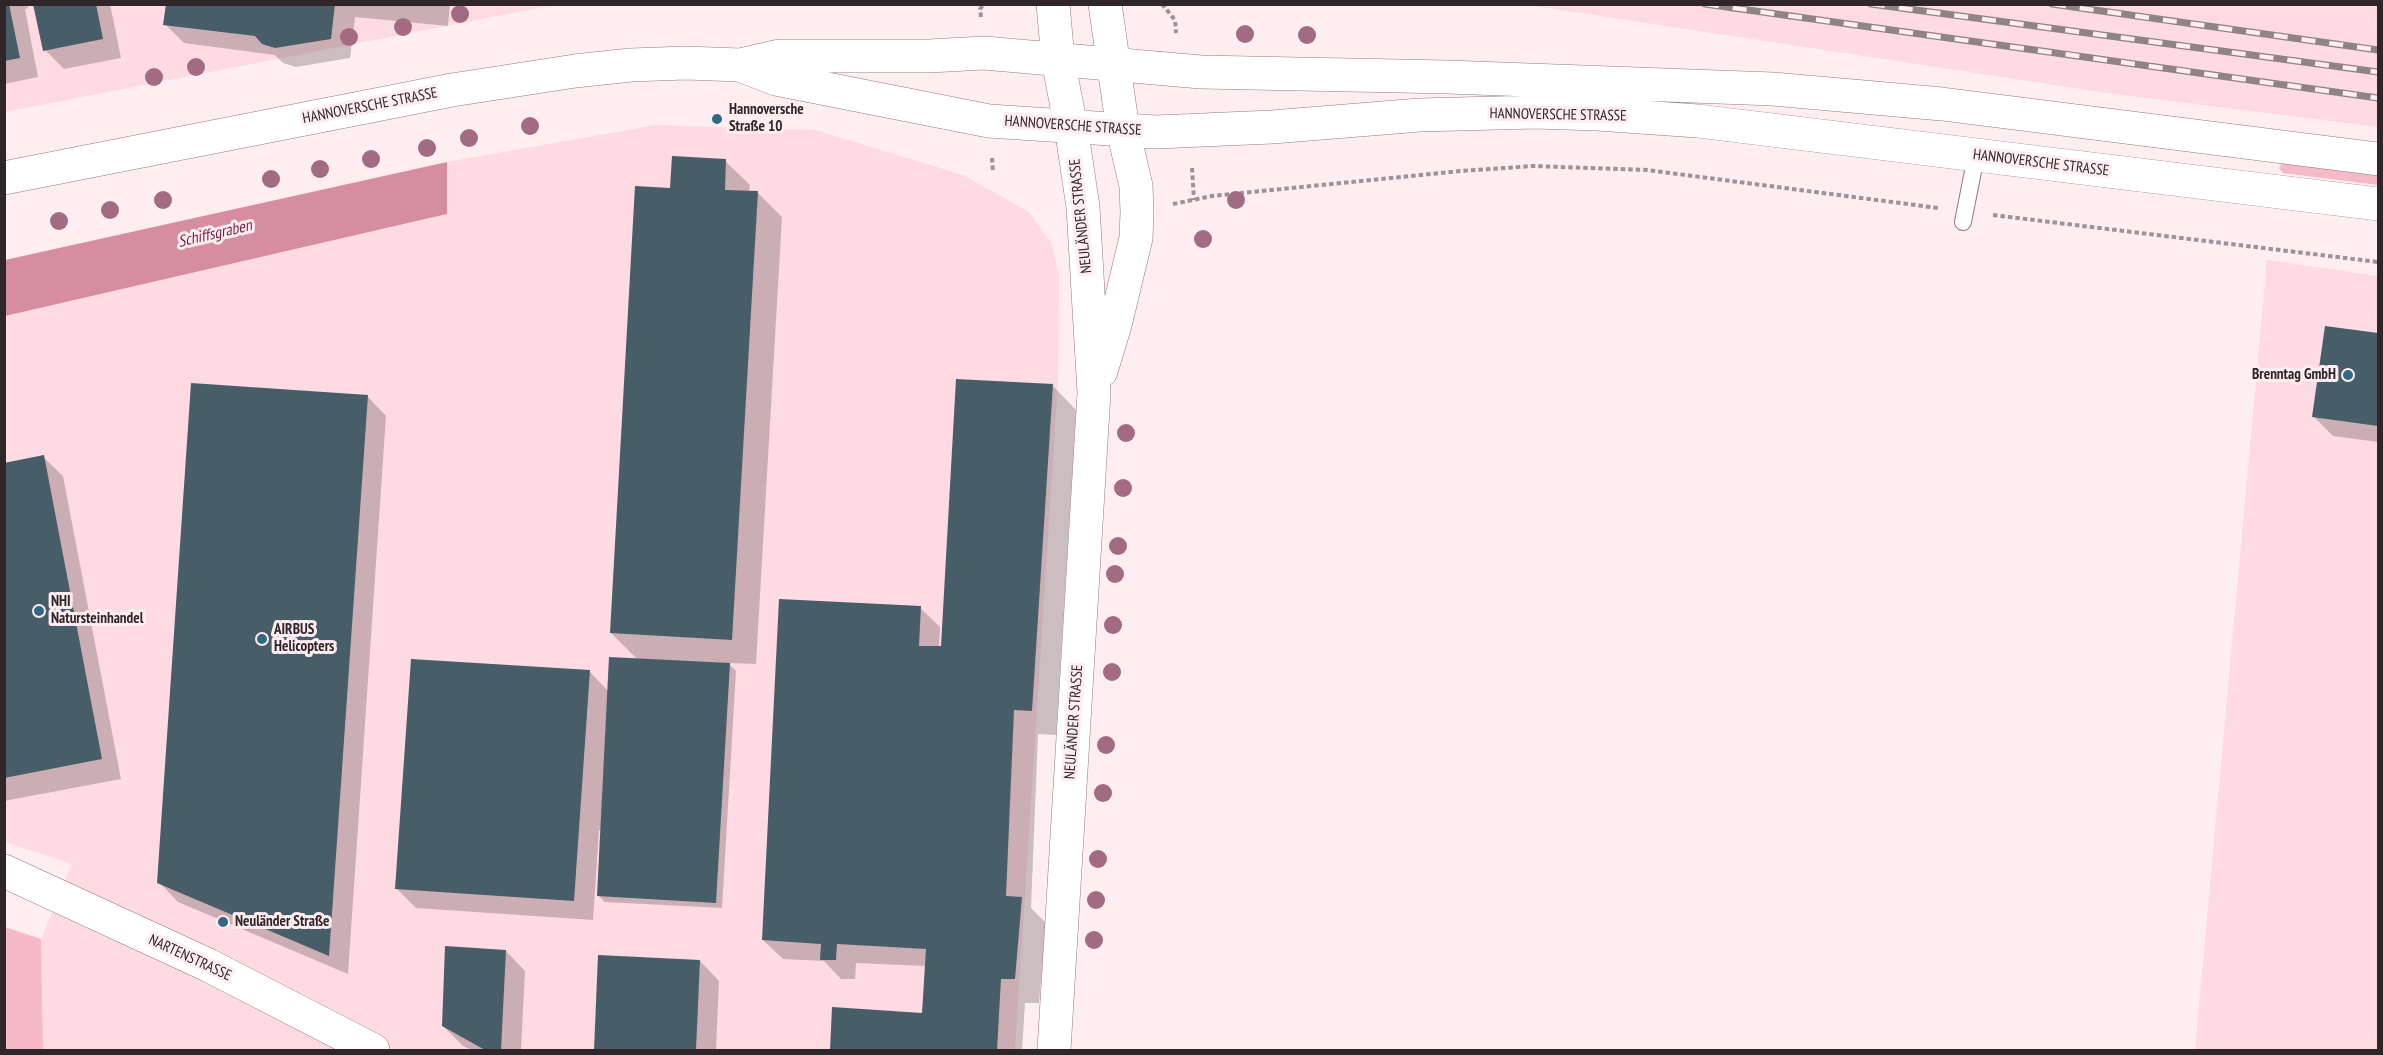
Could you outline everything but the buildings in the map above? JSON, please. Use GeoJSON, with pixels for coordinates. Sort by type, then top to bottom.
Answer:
{"type":"FeatureCollection","features":[{"type":"Feature","properties":{"kind":"main road","name":"NEULÄNDER STRASSE"},"geometry":{"type":"LineString","coordinates":[[1053,4],[1058,60],[1083,207],[1094,393],[1054,1050]]}},
{"type":"Feature","properties":{"kind":"main road","name":"NEULÄNDER STRASSE"},"geometry":{"type":"LineString","coordinates":[[1094,393],[1115,325],[1133,249],[1137,212],[1136,186],[1123,130],[1105,4]]}},
{"type":"Feature","properties":{"kind":"main road","name":"HANNOVERSCHE STRASSE"},"geometry":{"type":"LineString","coordinates":[[4,178],[501,81],[631,65],[686,63],[740,65],[780,56],[929,56],[984,53],[1201,72],[1448,76],[1773,89],[1942,104],[2379,159]]}},
{"type":"Feature","properties":{"kind":"main road","name":"HANNOVERSCHE STRASSE"},"geometry":{"type":"LineString","coordinates":[[740,65],[777,79],[989,121],[1123,130],[1272,127],[1420,115],[1535,112],[1698,121],[2379,204]]}},
{"type":"Feature","properties":{"kind":"main road","name":"NARTENSTRASSE"},"geometry":{"type":"LineString","coordinates":[[4,872],[208,965],[373,1050]]}},
{"type":"Feature","properties":{"kind":"lane"},"geometry":{"type":"LineString","coordinates":[[1964,217],[1976,156]]}},
{"type":"Feature","properties":{"kind":"path"},"geometry":{"type":"LineString","coordinates":[[980,9],[984,4]]}},
{"type":"Feature","properties":{"kind":"path"},"geometry":{"type":"LineString","coordinates":[[1162,4],[1175,20]]}},
{"type":"Feature","properties":{"kind":"path"},"geometry":{"type":"LineString","coordinates":[[991,151],[993,172]]}},
{"type":"Feature","properties":{"kind":"path"},"geometry":{"type":"LineString","coordinates":[[1137,212],[1212,196],[1460,171],[1533,166],[1647,170],[1964,217],[2379,262]]}},
{"type":"Feature","properties":{"kind":"shaded area"},"geometry":{"type":"Polygon","coordinates":[[[5,5],[554,5],[5,112],[5,5]]]}},
{"type":"Feature","properties":{"kind":"shaded area"},"geometry":{"type":"Polygon","coordinates":[[[1528,5],[2378,5],[2378,127],[2114,94],[1528,5]]]}},
{"type":"Feature","properties":{"kind":"shaded area"},"geometry":{"type":"Polygon","coordinates":[[[656,125],[815,130],[963,175],[1029,212],[1052,244],[1059,276],[1058,382],[1015,1050],[43,1050],[41,939],[72,864],[5,842],[4,316],[447,214],[447,162],[656,125]]]}},
{"type":"Feature","properties":{"kind":"shaded area"},"geometry":{"type":"Polygon","coordinates":[[[2282,163],[2378,169],[2378,185],[2283,173],[2279,168],[2282,163]]]}},
{"type":"Feature","properties":{"kind":"shaded area"},"geometry":{"type":"Polygon","coordinates":[[[2267,260],[2378,276],[2378,1050],[2195,1050],[2267,260]]]}},
{"type":"Feature","properties":{"kind":"shaded area"},"geometry":{"type":"Polygon","coordinates":[[[5,927],[41,939],[43,1050],[5,1050],[5,927]]]}},
{"type":"Feature","properties":{"kind":"water","name":"Schiffsgraben"},"geometry":{"type":"Polygon","coordinates":[[[447,162],[447,214],[5,316],[5,260],[447,162]]]}},
{"type":"Feature","properties":{"kind":"railway"},"geometry":{"type":"LineString","coordinates":[[1705,4],[2378,98]]}},
{"type":"Feature","properties":{"kind":"railway"},"geometry":{"type":"LineString","coordinates":[[1871,4],[2378,72]]}},
{"type":"Feature","properties":{"kind":"railway"},"geometry":{"type":"LineString","coordinates":[[2052,4],[2378,50]]}},
{"type":"Feature","properties":{"kind":"place","name":"Hannoversche Straße 10"},"geometry":{"type":"Point","coordinates":[717,119]}},
{"type":"Feature","properties":{"kind":"place","name":"Brenntag GmbH"},"geometry":{"type":"Point","coordinates":[2348,375]}},
{"type":"Feature","properties":{"kind":"place","name":"NHI Natursteinhandel"},"geometry":{"type":"Point","coordinates":[39,611]}},
{"type":"Feature","properties":{"kind":"place","name":"AIRBUS Helicopters"},"geometry":{"type":"Point","coordinates":[262,639]}},
{"type":"Feature","properties":{"kind":"place","name":"Neuländer Straße"},"geometry":{"type":"Point","coordinates":[223,922]}}]}
